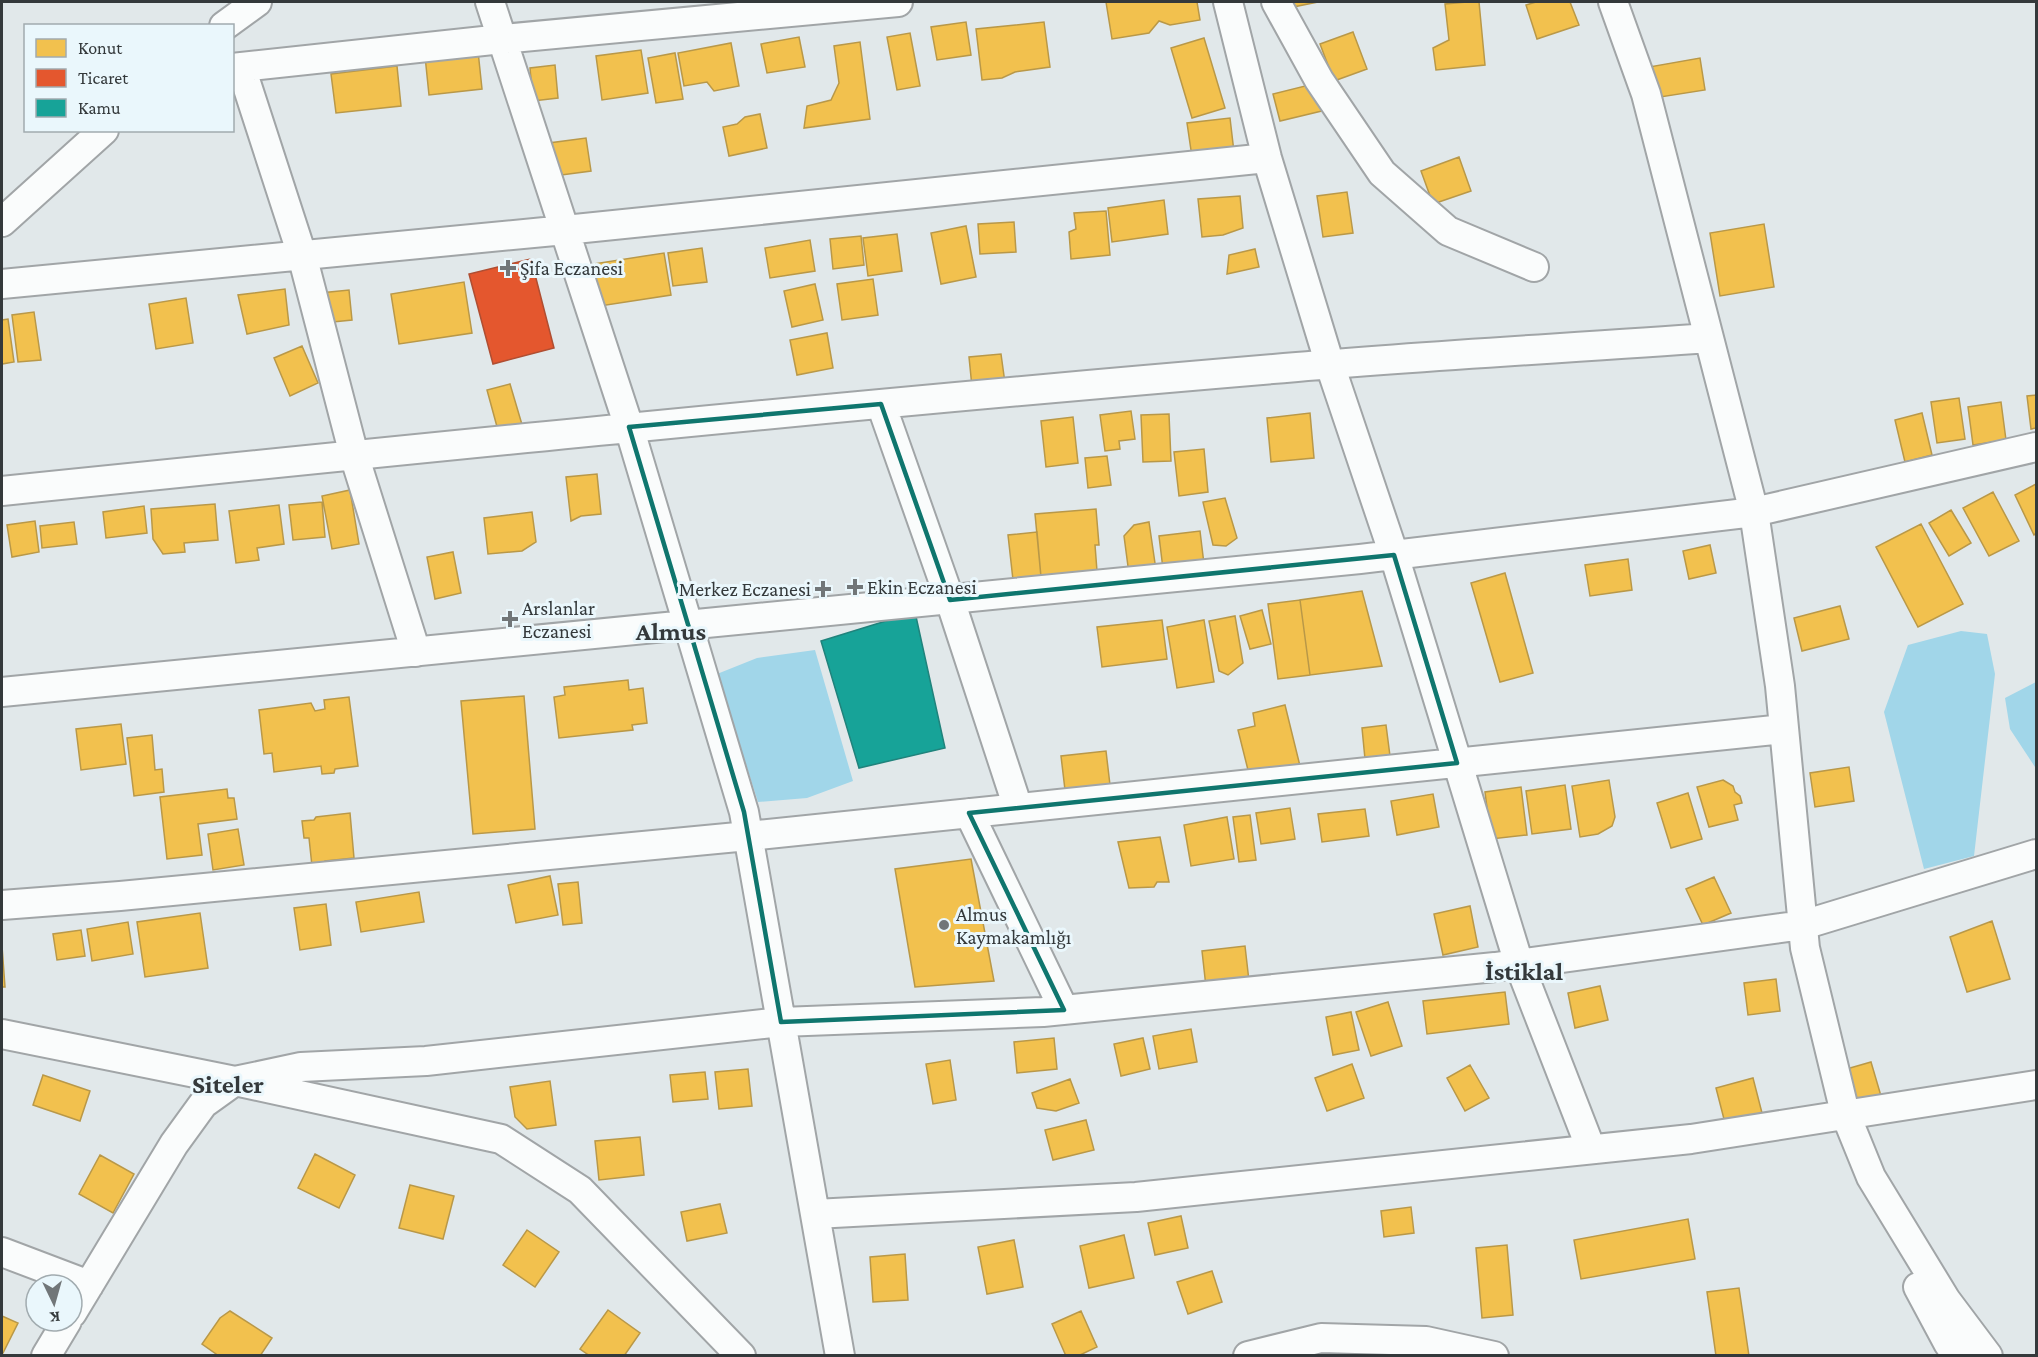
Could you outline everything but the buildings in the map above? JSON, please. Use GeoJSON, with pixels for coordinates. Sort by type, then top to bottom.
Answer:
{"type":"FeatureCollection","features":[{"type":"Feature","properties":{"kind":"street"},"geometry":{"type":"LineString","coordinates":[[227,24],[257,2]]}},
{"type":"Feature","properties":{"kind":"street"},"geometry":{"type":"LineString","coordinates":[[490,2],[629,427],[744,812],[840,1356]]}},
{"type":"Feature","properties":{"kind":"street"},"geometry":{"type":"LineString","coordinates":[[416,652],[354,455],[302,255],[237,68],[502,39],[898,2]]}},
{"type":"Feature","properties":{"kind":"street"},"geometry":{"type":"LineString","coordinates":[[1228,2],[1267,158],[1330,365],[1394,555],[1519,964],[1591,1149]]}},
{"type":"Feature","properties":{"kind":"street"},"geometry":{"type":"LineString","coordinates":[[1276,2],[1319,80],[1382,173],[1448,231],[1534,267]]}},
{"type":"Feature","properties":{"kind":"street"},"geometry":{"type":"LineString","coordinates":[[1613,2],[1646,94],[1754,512],[1780,686],[1805,948],[1837,1115],[1948,1342],[1957,1356]]}},
{"type":"Feature","properties":{"kind":"street"},"geometry":{"type":"LineString","coordinates":[[2,222],[102,132]]}},
{"type":"Feature","properties":{"kind":"street"},"geometry":{"type":"LineString","coordinates":[[2,284],[565,230],[1267,158]]}},
{"type":"Feature","properties":{"kind":"street"},"geometry":{"type":"LineString","coordinates":[[2,491],[629,427],[881,404],[1330,365],[1709,338]]}},
{"type":"Feature","properties":{"kind":"street"},"geometry":{"type":"LineString","coordinates":[[881,404],[950,600],[1018,808]]}},
{"type":"Feature","properties":{"kind":"street"},"geometry":{"type":"LineString","coordinates":[[2,693],[1394,555],[1754,512],[2037,447]]}},
{"type":"Feature","properties":{"kind":"street"},"geometry":{"type":"LineString","coordinates":[[2,904],[120,896],[748,836],[1784,729]]}},
{"type":"Feature","properties":{"kind":"street"},"geometry":{"type":"LineString","coordinates":[[969,813],[1064,1010]]}},
{"type":"Feature","properties":{"kind":"street"},"geometry":{"type":"LineString","coordinates":[[84,1293],[174,1144],[203,1104],[236,1081],[301,1067],[426,1061],[781,1022],[1064,1010],[1519,964],[1803,925],[2037,854]]}},
{"type":"Feature","properties":{"kind":"street"},"geometry":{"type":"LineString","coordinates":[[2,1034],[236,1081],[501,1140],[579,1190],[741,1356]]}},
{"type":"Feature","properties":{"kind":"street"},"geometry":{"type":"LineString","coordinates":[[815,1214],[1136,1197],[1591,1149],[1691,1138],[2037,1085]]}},
{"type":"Feature","properties":{"kind":"street"},"geometry":{"type":"LineString","coordinates":[[1837,1115],[1871,1177],[1946,1300],[1988,1356]]}},
{"type":"Feature","properties":{"kind":"street"},"geometry":{"type":"LineString","coordinates":[[2,1252],[89,1285]]}},
{"type":"Feature","properties":{"kind":"street"},"geometry":{"type":"LineString","coordinates":[[46,1356],[60,1333]]}},
{"type":"Feature","properties":{"kind":"street"},"geometry":{"type":"LineString","coordinates":[[1248,1356],[1323,1347],[1426,1341],[1494,1356]]}},
{"type":"Feature","properties":{"kind":"highlighted area"},"geometry":{"type":"Polygon","coordinates":[[[881,404],[950,600],[1394,555],[1457,763],[969,813],[1064,1010],[781,1022],[744,812],[629,427],[881,404]]]}},
{"type":"Feature","properties":{"kind":"shaded area"},"geometry":{"type":"Polygon","coordinates":[[[1961,631],[1987,634],[1995,674],[1974,856],[1924,869],[1884,712],[1908,645],[1961,631]]]}},
{"type":"Feature","properties":{"kind":"shaded area"},"geometry":{"type":"Polygon","coordinates":[[[815,650],[853,781],[807,798],[758,802],[717,674],[757,658],[815,650]]]}},
{"type":"Feature","properties":{"kind":"shaded area"},"geometry":{"type":"Polygon","coordinates":[[[2036,682],[2035,767],[2010,729],[2005,698],[2036,682]]]}},
{"type":"Feature","properties":{"kind":"place","name":"Şifa Eczanesi"},"geometry":{"type":"Point","coordinates":[508,268]}},
{"type":"Feature","properties":{"kind":"place","name":"Ekin Eczanesi"},"geometry":{"type":"Point","coordinates":[855,587]}},
{"type":"Feature","properties":{"kind":"place","name":"Merkez Eczanesi"},"geometry":{"type":"Point","coordinates":[823,589]}},
{"type":"Feature","properties":{"kind":"place","name":"Arslanlar Eczanesi"},"geometry":{"type":"Point","coordinates":[510,619]}},
{"type":"Feature","properties":{"kind":"place","name":"Almus Kaymakamlığı"},"geometry":{"type":"Point","coordinates":[944,925]}},
{"type":"Feature","properties":{"kind":"district","name":"Almus"},"geometry":{"type":"Point","coordinates":[671,631]}},
{"type":"Feature","properties":{"kind":"district","name":"İstiklal"},"geometry":{"type":"Point","coordinates":[1524,971]}},
{"type":"Feature","properties":{"kind":"district","name":"Siteler"},"geometry":{"type":"Point","coordinates":[228,1084]}}]}
